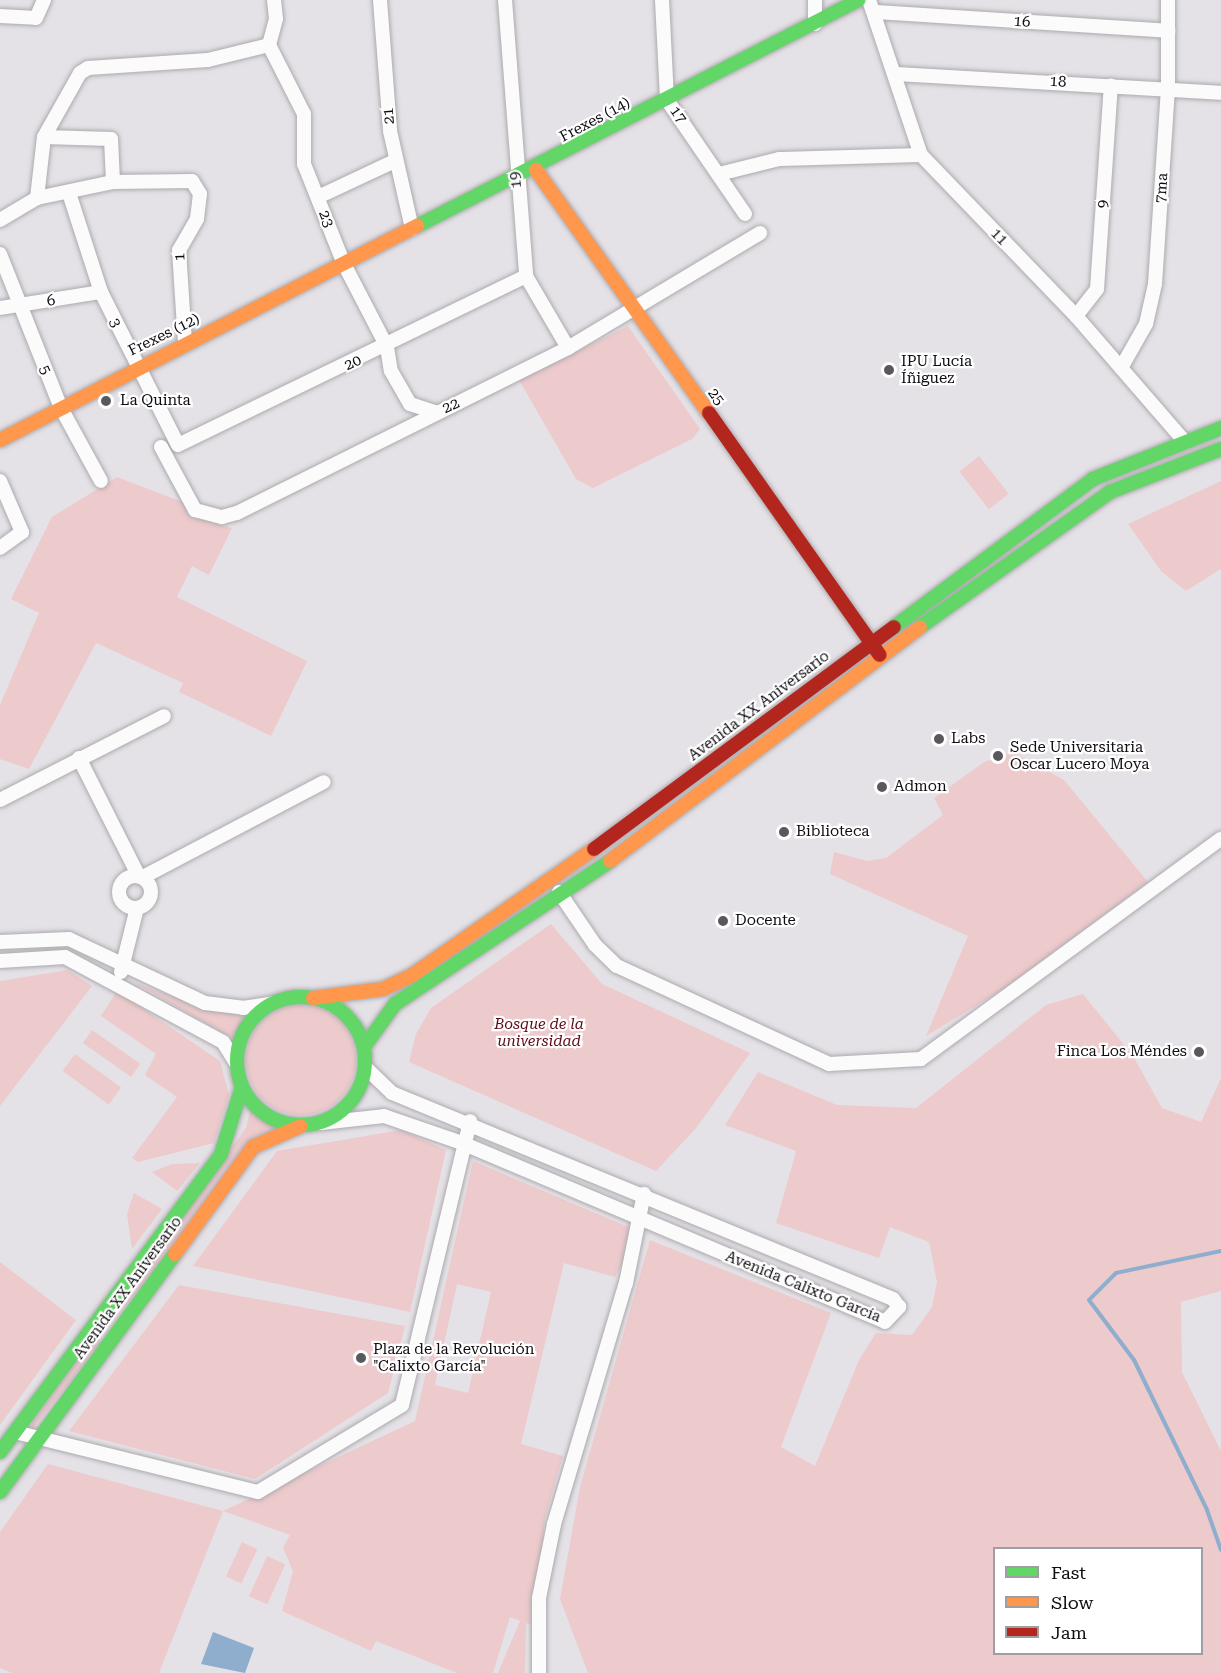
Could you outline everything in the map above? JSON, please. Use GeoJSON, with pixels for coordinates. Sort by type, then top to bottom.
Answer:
{"type":"FeatureCollection","features":[{"type":"Feature","properties":{"kind":"main road","name":"Frexes (14)"},"geometry":{"type":"LineString","coordinates":[[345,264],[412,229],[536,170],[859,0]]}},
{"type":"Feature","properties":{"kind":"main road","name":"25"},"geometry":{"type":"LineString","coordinates":[[536,170],[633,312],[881,657]]}},
{"type":"Feature","properties":{"kind":"main road","name":"Frexes (12)"},"geometry":{"type":"LineString","coordinates":[[0,440],[185,342],[345,264]]}},
{"type":"Feature","properties":{"kind":"main road","name":"Avenida XX Aniversario"},"geometry":{"type":"LineString","coordinates":[[301,1126],[276,1121],[256,1108],[242,1087],[237,1064],[246,1028],[273,1003],[383,988],[411,976],[551,881],[1093,479],[1221,428]]}},
{"type":"Feature","properties":{"kind":"main road"},"geometry":{"type":"LineString","coordinates":[[364,1047],[395,1004],[563,897],[881,657],[1110,492],[1221,449]]}},
{"type":"Feature","properties":{"kind":"main road"},"geometry":{"type":"LineString","coordinates":[[313,998],[336,1007],[355,1024],[364,1047],[366,1069]]}},
{"type":"Feature","properties":{"kind":"main road","name":"Avenida XX Aniversario"},"geometry":{"type":"LineString","coordinates":[[0,1492],[253,1147],[301,1126],[321,1123],[346,1109],[366,1069]]}},
{"type":"Feature","properties":{"kind":"main road","name":"Avenida XX Aniversario"},"geometry":{"type":"LineString","coordinates":[[0,1452],[221,1154],[242,1087]]}},
{"type":"Feature","properties":{"kind":"street"},"geometry":{"type":"LineString","coordinates":[[0,16],[36,18],[44,0]]}},
{"type":"Feature","properties":{"kind":"street"},"geometry":{"type":"LineString","coordinates":[[37,198],[44,137],[74,79],[88,68],[208,60],[269,45],[276,25],[274,0]]}},
{"type":"Feature","properties":{"kind":"street","name":"21"},"geometry":{"type":"LineString","coordinates":[[380,0],[395,161],[412,229]]}},
{"type":"Feature","properties":{"kind":"street","name":"19"},"geometry":{"type":"LineString","coordinates":[[505,0],[516,180],[526,276],[568,348]]}},
{"type":"Feature","properties":{"kind":"street","name":"17"},"geometry":{"type":"LineString","coordinates":[[662,0],[667,100],[745,214]]}},
{"type":"Feature","properties":{"kind":"street"},"geometry":{"type":"LineString","coordinates":[[815,0],[815,24]]}},
{"type":"Feature","properties":{"kind":"street","name":"7ma"},"geometry":{"type":"LineString","coordinates":[[1121,368],[1146,324],[1155,284],[1168,89],[1168,0]]}},
{"type":"Feature","properties":{"kind":"street","name":"16"},"geometry":{"type":"LineString","coordinates":[[872,6],[1168,31]]}},
{"type":"Feature","properties":{"kind":"street","name":"11"},"geometry":{"type":"LineString","coordinates":[[872,6],[921,155],[1076,316],[1185,442]]}},
{"type":"Feature","properties":{"kind":"street","name":"23"},"geometry":{"type":"LineString","coordinates":[[269,45],[304,114],[304,164],[345,264],[387,346],[391,371],[410,404],[437,413]]}},
{"type":"Feature","properties":{"kind":"street","name":"18"},"geometry":{"type":"LineString","coordinates":[[895,74],[1111,84],[1221,93]]}},
{"type":"Feature","properties":{"kind":"street","name":"9"},"geometry":{"type":"LineString","coordinates":[[1076,316],[1097,289],[1111,84]]}},
{"type":"Feature","properties":{"kind":"street"},"geometry":{"type":"LineString","coordinates":[[0,220],[37,198],[113,182],[111,139],[44,137]]}},
{"type":"Feature","properties":{"kind":"street"},"geometry":{"type":"LineString","coordinates":[[719,174],[779,159],[921,155]]}},
{"type":"Feature","properties":{"kind":"street"},"geometry":{"type":"LineString","coordinates":[[318,197],[395,161]]}},
{"type":"Feature","properties":{"kind":"street","name":"1"},"geometry":{"type":"LineString","coordinates":[[113,182],[192,182],[200,194],[197,219],[179,250],[185,342]]}},
{"type":"Feature","properties":{"kind":"street","name":"3"},"geometry":{"type":"LineString","coordinates":[[69,193],[101,292],[136,367],[178,445]]}},
{"type":"Feature","properties":{"kind":"street","name":"22"},"geometry":{"type":"LineString","coordinates":[[161,447],[195,510],[222,517],[568,348],[633,312],[760,233]]}},
{"type":"Feature","properties":{"kind":"street","name":"5"},"geometry":{"type":"LineString","coordinates":[[0,254],[17,308],[61,408],[101,481]]}},
{"type":"Feature","properties":{"kind":"street","name":"20"},"geometry":{"type":"LineString","coordinates":[[178,445],[387,346],[526,276]]}},
{"type":"Feature","properties":{"kind":"street","name":"6"},"geometry":{"type":"LineString","coordinates":[[0,308],[17,308],[101,292]]}},
{"type":"Feature","properties":{"kind":"street"},"geometry":{"type":"LineString","coordinates":[[0,481],[22,532],[0,548]]}},
{"type":"Feature","properties":{"kind":"street"},"geometry":{"type":"LineString","coordinates":[[0,800],[164,716]]}},
{"type":"Feature","properties":{"kind":"street"},"geometry":{"type":"LineString","coordinates":[[79,758],[151,896],[137,908],[125,966],[114,984]]}},
{"type":"Feature","properties":{"kind":"street"},"geometry":{"type":"LineString","coordinates":[[137,908],[123,903],[119,888],[128,877],[141,876],[324,782]]}},
{"type":"Feature","properties":{"kind":"street"},"geometry":{"type":"LineString","coordinates":[[551,881],[595,945],[617,966],[829,1064],[921,1059],[1221,839]]}},
{"type":"Feature","properties":{"kind":"street","name":"Avenida XX Aniversario"},"geometry":{"type":"LineString","coordinates":[[0,942],[69,939],[206,1003],[243,1008],[273,1003]]}},
{"type":"Feature","properties":{"kind":"street","name":"Avenida XX Aniversario"},"geometry":{"type":"LineString","coordinates":[[0,961],[65,957],[223,1042],[237,1064]]}},
{"type":"Feature","properties":{"kind":"street","name":"Avenida Calixto García"},"geometry":{"type":"LineString","coordinates":[[321,1123],[384,1116],[462,1143],[885,1322],[899,1307],[893,1299],[470,1121],[392,1093],[366,1069]]}},
{"type":"Feature","properties":{"kind":"street"},"geometry":{"type":"LineString","coordinates":[[15,1432],[258,1492],[402,1405],[462,1143],[470,1121]]}},
{"type":"Feature","properties":{"kind":"street"},"geometry":{"type":"LineString","coordinates":[[539,1673],[539,1598],[554,1524],[626,1283],[644,1194]]}},
{"type":"Feature","properties":{"kind":"green space"},"geometry":{"type":"Polygon","coordinates":[[[628,326],[700,429],[692,439],[593,488],[576,479],[519,380],[628,326]]]}},
{"type":"Feature","properties":{"kind":"green space"},"geometry":{"type":"Polygon","coordinates":[[[979,456],[1009,494],[989,509],[959,471],[979,456]]]}},
{"type":"Feature","properties":{"kind":"green space"},"geometry":{"type":"Polygon","coordinates":[[[117,477],[185,503],[195,518],[232,528],[209,575],[192,566],[177,597],[307,661],[271,736],[179,692],[183,683],[96,643],[29,769],[0,759],[0,705],[39,613],[11,599],[52,517],[117,477]]]}},
{"type":"Feature","properties":{"kind":"green space"},"geometry":{"type":"Polygon","coordinates":[[[1221,481],[1221,569],[1186,591],[1161,571],[1128,524],[1221,481]]]}},
{"type":"Feature","properties":{"kind":"green space"},"geometry":{"type":"Polygon","coordinates":[[[1013,752],[1064,780],[1148,882],[1007,987],[926,1036],[968,936],[830,874],[834,852],[867,861],[886,858],[943,815],[934,798],[984,762],[1013,752]]]}},
{"type":"Feature","properties":{"kind":"green space","name":"Bosque de la universidad"},"geometry":{"type":"Polygon","coordinates":[[[551,924],[602,984],[750,1053],[697,1127],[656,1171],[409,1062],[416,1034],[431,1008],[551,924]]]}},
{"type":"Feature","properties":{"kind":"green space"},"geometry":{"type":"Polygon","coordinates":[[[68,970],[92,986],[0,1106],[0,981],[68,970]]]}},
{"type":"Feature","properties":{"kind":"green space"},"geometry":{"type":"Polygon","coordinates":[[[133,982],[207,1009],[244,1016],[234,1039],[133,982]]]}},
{"type":"Feature","properties":{"kind":"green space"},"geometry":{"type":"Polygon","coordinates":[[[117,991],[220,1061],[229,1095],[214,1143],[138,1162],[132,1158],[177,1097],[145,1075],[156,1054],[101,1016],[117,991]]]}},
{"type":"Feature","properties":{"kind":"green space"},"geometry":{"type":"Polygon","coordinates":[[[1083,994],[1133,1056],[1162,1108],[1201,1122],[1221,1078],[1221,1291],[1181,1302],[1182,1372],[1221,1451],[1221,1673],[588,1673],[560,1599],[580,1487],[650,1240],[831,1313],[781,1447],[815,1466],[859,1360],[876,1333],[912,1335],[932,1307],[937,1282],[929,1242],[890,1227],[879,1258],[776,1223],[796,1151],[725,1125],[758,1072],[837,1105],[916,1108],[1046,1005],[1083,994]]]}},
{"type":"Feature","properties":{"kind":"green space"},"geometry":{"type":"Polygon","coordinates":[[[301,1005],[322,1009],[340,1021],[352,1039],[356,1060],[352,1081],[340,1099],[322,1111],[301,1115],[280,1111],[262,1099],[250,1081],[246,1060],[250,1039],[262,1021],[280,1009],[301,1005]]]}},
{"type":"Feature","properties":{"kind":"green space"},"geometry":{"type":"Polygon","coordinates":[[[92,1030],[140,1064],[131,1077],[83,1043],[92,1030]]]}},
{"type":"Feature","properties":{"kind":"green space"},"geometry":{"type":"Polygon","coordinates":[[[75,1054],[121,1088],[109,1104],[63,1071],[75,1054]]]}},
{"type":"Feature","properties":{"kind":"green space"},"geometry":{"type":"Polygon","coordinates":[[[250,1110],[278,1125],[114,1319],[111,1313],[246,1128],[250,1110]]]}},
{"type":"Feature","properties":{"kind":"green space"},"geometry":{"type":"Polygon","coordinates":[[[401,1130],[446,1150],[410,1312],[193,1266],[277,1151],[401,1130]]]}},
{"type":"Feature","properties":{"kind":"green space"},"geometry":{"type":"Polygon","coordinates":[[[473,1161],[640,1232],[615,1277],[564,1263],[521,1444],[563,1456],[545,1518],[535,1626],[526,1623],[525,1673],[498,1673],[520,1621],[510,1617],[493,1673],[457,1673],[376,1641],[371,1651],[282,1611],[293,1571],[283,1548],[290,1535],[223,1511],[415,1421],[473,1161]],[[457,1284],[435,1385],[468,1393],[491,1292],[457,1284]]]}},
{"type":"Feature","properties":{"kind":"green space"},"geometry":{"type":"Polygon","coordinates":[[[200,1163],[177,1191],[152,1172],[172,1164],[200,1163]]]}},
{"type":"Feature","properties":{"kind":"green space"},"geometry":{"type":"Polygon","coordinates":[[[134,1193],[162,1209],[132,1249],[127,1214],[134,1193]]]}},
{"type":"Feature","properties":{"kind":"green space"},"geometry":{"type":"Polygon","coordinates":[[[0,1262],[76,1320],[0,1425],[0,1262]]]}},
{"type":"Feature","properties":{"kind":"green space"},"geometry":{"type":"Polygon","coordinates":[[[179,1285],[405,1326],[388,1393],[255,1479],[69,1431],[179,1285]]]}},
{"type":"Feature","properties":{"kind":"green space"},"geometry":{"type":"Polygon","coordinates":[[[96,1334],[101,1342],[32,1430],[32,1423],[96,1334]]]}},
{"type":"Feature","properties":{"kind":"green space"},"geometry":{"type":"Polygon","coordinates":[[[48,1464],[223,1511],[159,1673],[12,1673],[0,1668],[0,1532],[48,1464]]]}},
{"type":"Feature","properties":{"kind":"green space"},"geometry":{"type":"Polygon","coordinates":[[[242,1542],[257,1549],[241,1584],[226,1576],[242,1542]]]}},
{"type":"Feature","properties":{"kind":"green space"},"geometry":{"type":"Polygon","coordinates":[[[267,1556],[285,1564],[267,1604],[249,1596],[267,1556]]]}},
{"type":"Feature","properties":{"kind":"water"},"geometry":{"type":"Polygon","coordinates":[[[213,1632],[254,1648],[245,1673],[201,1664],[213,1632]]]}},
{"type":"Feature","properties":{"kind":"waterway"},"geometry":{"type":"LineString","coordinates":[[1221,1251],[1116,1273],[1089,1300],[1134,1360],[1207,1510],[1221,1550]]}},
{"type":"Feature","properties":{"kind":"traffic: fast"},"geometry":{"type":"LineString","coordinates":[[417,226],[859,0]]}},
{"type":"Feature","properties":{"kind":"traffic: fast"},"geometry":{"type":"LineString","coordinates":[[894,627],[1093,479],[1221,428]]}},
{"type":"Feature","properties":{"kind":"traffic: fast"},"geometry":{"type":"LineString","coordinates":[[920,627],[1110,492],[1221,449]]}},
{"type":"Feature","properties":{"kind":"traffic: fast"},"geometry":{"type":"LineString","coordinates":[[364,1047],[395,1004],[610,861]]}},
{"type":"Feature","properties":{"kind":"traffic: fast"},"geometry":{"type":"LineString","coordinates":[[301,997],[326,1002],[346,1016],[360,1036],[365,1061],[360,1086],[346,1106],[326,1120],[301,1125],[276,1120],[256,1106],[242,1086],[237,1061],[242,1036],[256,1016],[276,1002],[301,997]]}},
{"type":"Feature","properties":{"kind":"traffic: fast"},"geometry":{"type":"LineString","coordinates":[[0,1452],[221,1154],[242,1087]]}},
{"type":"Feature","properties":{"kind":"traffic: fast"},"geometry":{"type":"LineString","coordinates":[[0,1492],[175,1254]]}},
{"type":"Feature","properties":{"kind":"traffic: slow"},"geometry":{"type":"LineString","coordinates":[[536,170],[709,413]]}},
{"type":"Feature","properties":{"kind":"traffic: slow"},"geometry":{"type":"LineString","coordinates":[[0,440],[417,226]]}},
{"type":"Feature","properties":{"kind":"traffic: slow"},"geometry":{"type":"LineString","coordinates":[[610,861],[920,627]]}},
{"type":"Feature","properties":{"kind":"traffic: slow"},"geometry":{"type":"LineString","coordinates":[[313,998],[383,989],[411,976],[594,849]]}},
{"type":"Feature","properties":{"kind":"traffic: slow"},"geometry":{"type":"LineString","coordinates":[[175,1254],[253,1147],[301,1126]]}},
{"type":"Feature","properties":{"kind":"traffic: jam"},"geometry":{"type":"LineString","coordinates":[[709,413],[880,655]]}},
{"type":"Feature","properties":{"kind":"traffic: jam"},"geometry":{"type":"LineString","coordinates":[[594,849],[894,627]]}},
{"type":"Feature","properties":{"kind":"place","name":"IPU Lucía Íñiguez"},"geometry":{"type":"Point","coordinates":[889,370]}},
{"type":"Feature","properties":{"kind":"place","name":"La Quinta"},"geometry":{"type":"Point","coordinates":[106,401]}},
{"type":"Feature","properties":{"kind":"place","name":"Labs"},"geometry":{"type":"Point","coordinates":[939,739]}},
{"type":"Feature","properties":{"kind":"place","name":"Sede Universitaria Oscar Lucero Moya"},"geometry":{"type":"Point","coordinates":[998,756]}},
{"type":"Feature","properties":{"kind":"place","name":"Admon"},"geometry":{"type":"Point","coordinates":[882,787]}},
{"type":"Feature","properties":{"kind":"place","name":"Biblioteca"},"geometry":{"type":"Point","coordinates":[784,832]}},
{"type":"Feature","properties":{"kind":"place","name":"Docente"},"geometry":{"type":"Point","coordinates":[723,921]}},
{"type":"Feature","properties":{"kind":"place","name":"Finca Los Méndes"},"geometry":{"type":"Point","coordinates":[1199,1052]}},
{"type":"Feature","properties":{"kind":"place","name":"Plaza de la Revolución \"Calixto García\""},"geometry":{"type":"Point","coordinates":[361,1358]}}]}
